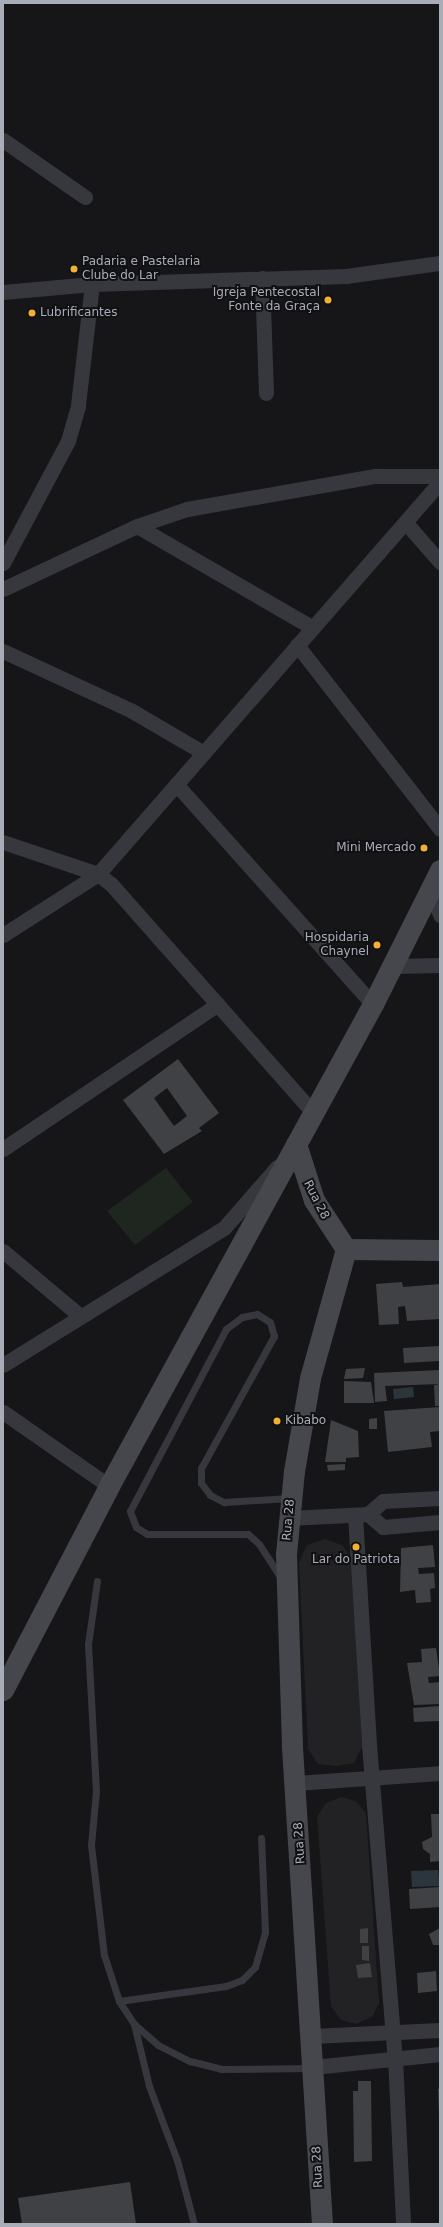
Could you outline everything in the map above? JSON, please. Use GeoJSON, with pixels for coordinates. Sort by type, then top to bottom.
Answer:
{"type":"FeatureCollection","features":[{"type":"Feature","properties":{"kind":"street"},"geometry":{"type":"LineString","coordinates":[[3,140],[85,197]]}},
{"type":"Feature","properties":{"kind":"street"},"geometry":{"type":"LineString","coordinates":[[3,292],[92,284],[346,276],[440,263]]}},
{"type":"Feature","properties":{"kind":"street"},"geometry":{"type":"LineString","coordinates":[[262,278],[266,393]]}},
{"type":"Feature","properties":{"kind":"street"},"geometry":{"type":"LineString","coordinates":[[4,554],[68,441],[78,405],[92,284]]}},
{"type":"Feature","properties":{"kind":"street"},"geometry":{"type":"LineString","coordinates":[[3,589],[137,526],[187,509],[375,476],[440,476]]}},
{"type":"Feature","properties":{"kind":"street"},"geometry":{"type":"LineString","coordinates":[[3,935],[98,874],[297,645],[311,626],[406,523],[440,482]]}},
{"type":"Feature","properties":{"kind":"street"},"geometry":{"type":"LineString","coordinates":[[406,523],[440,562]]}},
{"type":"Feature","properties":{"kind":"street"},"geometry":{"type":"LineString","coordinates":[[137,526],[311,626]]}},
{"type":"Feature","properties":{"kind":"street"},"geometry":{"type":"LineString","coordinates":[[297,645],[440,829]]}},
{"type":"Feature","properties":{"kind":"street"},"geometry":{"type":"LineString","coordinates":[[3,651],[126,708],[204,753]]}},
{"type":"Feature","properties":{"kind":"street"},"geometry":{"type":"LineString","coordinates":[[176,784],[374,1004]]}},
{"type":"Feature","properties":{"kind":"street"},"geometry":{"type":"LineString","coordinates":[[3,842],[98,874],[140,912],[313,1112]]}},
{"type":"Feature","properties":{"kind":"street"},"geometry":{"type":"LineString","coordinates":[[3,1690],[109,1486],[313,1112],[374,1004],[431,891],[440,870]]}},
{"type":"Feature","properties":{"kind":"street"},"geometry":{"type":"LineString","coordinates":[[431,891],[440,915]]}},
{"type":"Feature","properties":{"kind":"street"},"geometry":{"type":"LineString","coordinates":[[393,966],[440,965]]}},
{"type":"Feature","properties":{"kind":"street"},"geometry":{"type":"LineString","coordinates":[[3,1149],[218,1004]]}},
{"type":"Feature","properties":{"kind":"street"},"geometry":{"type":"LineString","coordinates":[[3,1365],[10,1352],[79,1315],[224,1228],[296,1144]]}},
{"type":"Feature","properties":{"kind":"street","name":"Rua 28"},"geometry":{"type":"LineString","coordinates":[[296,1144],[314,1200],[346,1249],[310,1378],[290,1508],[286,1586],[295,1783],[322,2224]]}},
{"type":"Feature","properties":{"kind":"street"},"geometry":{"type":"LineString","coordinates":[[346,1249],[440,1250]]}},
{"type":"Feature","properties":{"kind":"street"},"geometry":{"type":"LineString","coordinates":[[3,1251],[79,1315]]}},
{"type":"Feature","properties":{"kind":"street"},"geometry":{"type":"LineString","coordinates":[[3,1412],[109,1486]]}},
{"type":"Feature","properties":{"kind":"street"},"geometry":{"type":"LineString","coordinates":[[362,1515],[383,1502],[440,1498]]}},
{"type":"Feature","properties":{"kind":"street"},"geometry":{"type":"LineString","coordinates":[[290,1508],[362,1515],[383,1527],[440,1522]]}},
{"type":"Feature","properties":{"kind":"street"},"geometry":{"type":"LineString","coordinates":[[362,1515],[372,1778],[392,2033],[396,2058],[403,2224]]}},
{"type":"Feature","properties":{"kind":"street"},"geometry":{"type":"LineString","coordinates":[[295,1783],[440,1773]]}},
{"type":"Feature","properties":{"kind":"street"},"geometry":{"type":"LineString","coordinates":[[311,2036],[440,2030]]}},
{"type":"Feature","properties":{"kind":"street"},"geometry":{"type":"LineString","coordinates":[[313,2068],[440,2054]]}},
{"type":"Feature","properties":{"kind":"lane"},"geometry":{"type":"LineString","coordinates":[[286,1586],[259,1544],[248,1534],[147,1534],[136,1526],[130,1511],[226,1329],[242,1317],[257,1314],[270,1322],[274,1336],[201,1468],[201,1483],[210,1495],[224,1502],[290,1508]]}},
{"type":"Feature","properties":{"kind":"lane"},"geometry":{"type":"LineString","coordinates":[[97,1581],[88,1644],[96,1791],[91,1845],[104,1955],[119,2001],[134,2024],[149,2086],[177,2160],[194,2224]]}},
{"type":"Feature","properties":{"kind":"lane"},"geometry":{"type":"LineString","coordinates":[[119,2001],[226,1986],[242,1980],[255,1967],[265,1932],[261,1838]]}},
{"type":"Feature","properties":{"kind":"lane"},"geometry":{"type":"LineString","coordinates":[[134,2024],[171,2052],[190,2061],[221,2069],[313,2068]]}},
{"type":"Feature","properties":{"kind":"shaded area"},"geometry":{"type":"Polygon","coordinates":[[[166,1168],[193,1202],[135,1245],[107,1211],[166,1168]]]}},
{"type":"Feature","properties":{"kind":"shaded area"},"geometry":{"type":"Polygon","coordinates":[[[413,1387],[414,1397],[394,1399],[393,1389],[413,1387]]]}},
{"type":"Feature","properties":{"kind":"shaded area"},"geometry":{"type":"Polygon","coordinates":[[[325,1539],[342,1545],[353,1560],[362,1747],[354,1763],[336,1766],[318,1764],[308,1749],[299,1563],[307,1545],[325,1539]]]}},
{"type":"Feature","properties":{"kind":"shaded area"},"geometry":{"type":"Polygon","coordinates":[[[341,1797],[356,1801],[366,1813],[379,2003],[372,2017],[356,2024],[341,2020],[331,2006],[317,1817],[326,1803],[341,1797]]]}},
{"type":"Feature","properties":{"kind":"shaded area"},"geometry":{"type":"Polygon","coordinates":[[[438,1870],[440,1886],[412,1887],[411,1871],[438,1870]]]}},
{"type":"Feature","properties":{"kind":"building"},"geometry":{"type":"Polygon","coordinates":[[[178,1059],[219,1113],[199,1128],[202,1131],[164,1154],[123,1100],[178,1059]],[[167,1088],[154,1098],[174,1126],[187,1116],[167,1088]]]}},
{"type":"Feature","properties":{"kind":"building"},"geometry":{"type":"Polygon","coordinates":[[[402,1282],[403,1287],[440,1284],[440,1319],[407,1321],[405,1306],[398,1307],[399,1324],[379,1325],[376,1284],[402,1282]]]}},
{"type":"Feature","properties":{"kind":"building"},"geometry":{"type":"Polygon","coordinates":[[[440,1346],[440,1361],[404,1363],[403,1348],[440,1346]]]}},
{"type":"Feature","properties":{"kind":"building"},"geometry":{"type":"Polygon","coordinates":[[[365,1368],[363,1378],[344,1379],[346,1369],[365,1368]]]}},
{"type":"Feature","properties":{"kind":"building"},"geometry":{"type":"Polygon","coordinates":[[[440,1370],[440,1384],[385,1386],[387,1401],[375,1402],[374,1373],[440,1370]]]}},
{"type":"Feature","properties":{"kind":"building"},"geometry":{"type":"Polygon","coordinates":[[[344,1381],[371,1382],[374,1403],[344,1403],[344,1381]]]}},
{"type":"Feature","properties":{"kind":"building"},"geometry":{"type":"Polygon","coordinates":[[[440,1384],[440,1406],[435,1406],[434,1385],[440,1384]]]}},
{"type":"Feature","properties":{"kind":"building"},"geometry":{"type":"Polygon","coordinates":[[[440,1407],[440,1431],[430,1432],[432,1447],[388,1452],[384,1411],[440,1407]]]}},
{"type":"Feature","properties":{"kind":"building"},"geometry":{"type":"Polygon","coordinates":[[[377,1418],[377,1429],[369,1429],[369,1419],[377,1418]]]}},
{"type":"Feature","properties":{"kind":"building"},"geometry":{"type":"Polygon","coordinates":[[[331,1420],[358,1431],[359,1457],[346,1458],[346,1462],[325,1462],[331,1420]]]}},
{"type":"Feature","properties":{"kind":"building"},"geometry":{"type":"Polygon","coordinates":[[[345,1464],[345,1470],[328,1471],[327,1465],[345,1464]]]}},
{"type":"Feature","properties":{"kind":"building"},"geometry":{"type":"Polygon","coordinates":[[[433,1545],[435,1567],[418,1568],[419,1574],[434,1573],[435,1588],[430,1589],[431,1602],[416,1603],[415,1590],[400,1592],[401,1548],[433,1545]]]}},
{"type":"Feature","properties":{"kind":"building"},"geometry":{"type":"Polygon","coordinates":[[[436,1648],[440,1676],[428,1677],[429,1683],[440,1682],[440,1704],[414,1705],[407,1663],[422,1662],[421,1649],[436,1648]]]}},
{"type":"Feature","properties":{"kind":"building"},"geometry":{"type":"Polygon","coordinates":[[[440,1706],[440,1721],[414,1722],[413,1708],[440,1706]]]}},
{"type":"Feature","properties":{"kind":"building"},"geometry":{"type":"Polygon","coordinates":[[[431,1814],[440,1814],[440,1861],[430,1862],[430,1854],[423,1849],[422,1842],[432,1837],[431,1814]]]}},
{"type":"Feature","properties":{"kind":"building"},"geometry":{"type":"Polygon","coordinates":[[[440,1887],[440,1907],[410,1909],[409,1889],[440,1887]]]}},
{"type":"Feature","properties":{"kind":"building"},"geometry":{"type":"Polygon","coordinates":[[[368,1928],[368,1943],[360,1943],[360,1929],[368,1928]]]}},
{"type":"Feature","properties":{"kind":"building"},"geometry":{"type":"Polygon","coordinates":[[[440,1928],[440,1945],[433,1945],[429,1934],[440,1928]]]}},
{"type":"Feature","properties":{"kind":"building"},"geometry":{"type":"Polygon","coordinates":[[[362,1946],[369,1946],[369,1961],[362,1960],[362,1946]]]}},
{"type":"Feature","properties":{"kind":"building"},"geometry":{"type":"Polygon","coordinates":[[[370,1963],[372,1977],[358,1978],[356,1965],[370,1963]]]}},
{"type":"Feature","properties":{"kind":"building"},"geometry":{"type":"Polygon","coordinates":[[[436,1971],[437,1991],[418,1993],[417,1973],[436,1971]]]}},
{"type":"Feature","properties":{"kind":"building"},"geometry":{"type":"Polygon","coordinates":[[[358,2081],[371,2081],[372,2161],[354,2162],[353,2091],[358,2091],[358,2081]]]}},
{"type":"Feature","properties":{"kind":"building"},"geometry":{"type":"Polygon","coordinates":[[[440,2088],[440,2116],[439,2116],[438,2089],[440,2088]]]}},
{"type":"Feature","properties":{"kind":"building"},"geometry":{"type":"Polygon","coordinates":[[[130,2182],[136,2224],[22,2224],[18,2198],[130,2182]]]}},
{"type":"Feature","properties":{"kind":"place","name":"Padaria e Pastelaria Clube do Lar"},"geometry":{"type":"Point","coordinates":[74,269]}},
{"type":"Feature","properties":{"kind":"place","name":"Igreja Pentecostal Fonte da Graça"},"geometry":{"type":"Point","coordinates":[328,300]}},
{"type":"Feature","properties":{"kind":"place","name":"Lubrificantes"},"geometry":{"type":"Point","coordinates":[32,313]}},
{"type":"Feature","properties":{"kind":"place","name":"Mini Mercado"},"geometry":{"type":"Point","coordinates":[424,848]}},
{"type":"Feature","properties":{"kind":"place","name":"Hospidaria Chaynel"},"geometry":{"type":"Point","coordinates":[377,945]}},
{"type":"Feature","properties":{"kind":"place","name":"Kibabo"},"geometry":{"type":"Point","coordinates":[277,1421]}},
{"type":"Feature","properties":{"kind":"place","name":"Lar do Patriota"},"geometry":{"type":"Point","coordinates":[356,1547]}}]}
